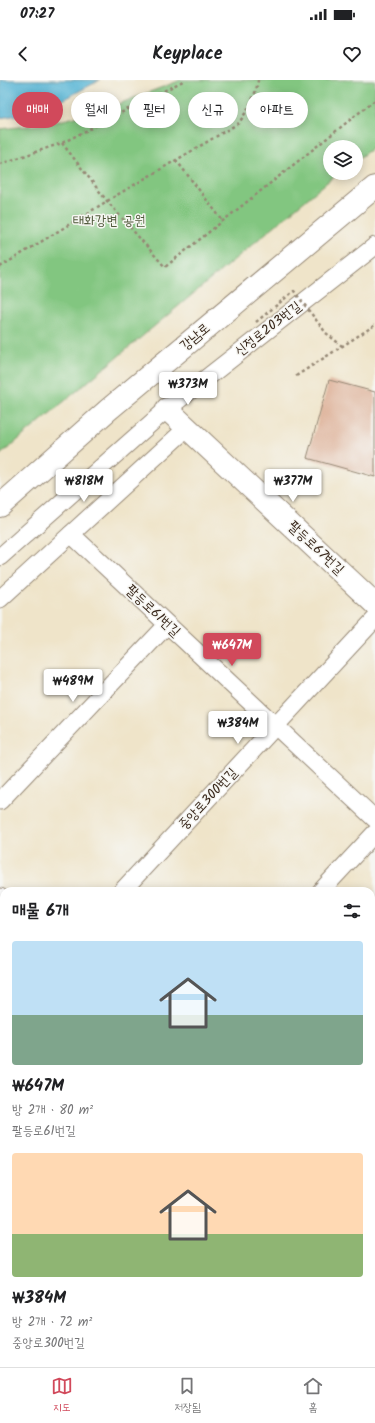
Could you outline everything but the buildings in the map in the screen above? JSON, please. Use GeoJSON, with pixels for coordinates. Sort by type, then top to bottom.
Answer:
{"type":"FeatureCollection","features":[{"type":"Feature","properties":{"kind":"main road","name":"강남로"},"geometry":{"type":"LineString","coordinates":[[0,506],[108,410],[375,188]]}},
{"type":"Feature","properties":{"kind":"main road","name":"팔등로67번길"},"geometry":{"type":"LineString","coordinates":[[167,409],[375,604]]}},
{"type":"Feature","properties":{"kind":"street","name":"신정로203번길"},"geometry":{"type":"LineString","coordinates":[[0,557],[167,409],[375,246]]}},
{"type":"Feature","properties":{"kind":"street"},"geometry":{"type":"LineString","coordinates":[[0,599],[188,428]]}},
{"type":"Feature","properties":{"kind":"street","name":"팔등로61번길"},"geometry":{"type":"LineString","coordinates":[[72,534],[275,727],[375,819]]}},
{"type":"Feature","properties":{"kind":"street","name":"중앙로300번길"},"geometry":{"type":"LineString","coordinates":[[126,887],[375,619]]}},
{"type":"Feature","properties":{"kind":"street"},"geometry":{"type":"LineString","coordinates":[[0,801],[167,625]]}},
{"type":"Feature","properties":{"kind":"street"},"geometry":{"type":"LineString","coordinates":[[325,887],[375,833]]}},
{"type":"Feature","properties":{"kind":"path"},"geometry":{"type":"LineString","coordinates":[[0,164],[62,143],[185,80]]}},
{"type":"Feature","properties":{"kind":"path"},"geometry":{"type":"LineString","coordinates":[[0,267],[107,201],[240,123],[257,89],[258,80]]}},
{"type":"Feature","properties":{"kind":"path"},"geometry":{"type":"LineString","coordinates":[[62,143],[107,201],[165,268],[375,100]]}},
{"type":"Feature","properties":{"kind":"path"},"geometry":{"type":"LineString","coordinates":[[176,160],[223,221]]}},
{"type":"Feature","properties":{"kind":"path"},"geometry":{"type":"LineString","coordinates":[[256,322],[294,291],[326,333],[342,346]]}},
{"type":"Feature","properties":{"kind":"path"},"geometry":{"type":"LineString","coordinates":[[296,376],[375,325]]}},
{"type":"Feature","properties":{"kind":"green space","name":"태화강변 공원"},"geometry":{"type":"Polygon","coordinates":[[[181,80],[375,80],[375,146],[363,155],[363,140],[323,140],[323,180],[330,180],[0,455],[0,129],[63,128],[63,120],[71,118],[71,128],[121,128],[121,103],[129,100],[129,128],[180,128],[180,92],[150,92],[181,80]]]}},
{"type":"Feature","properties":{"kind":"water"},"geometry":{"type":"Polygon","coordinates":[[[0,80],[100,80],[78,92],[71,92],[71,96],[63,100],[63,92],[12,92],[12,116],[0,118],[0,80]]]}}]}
